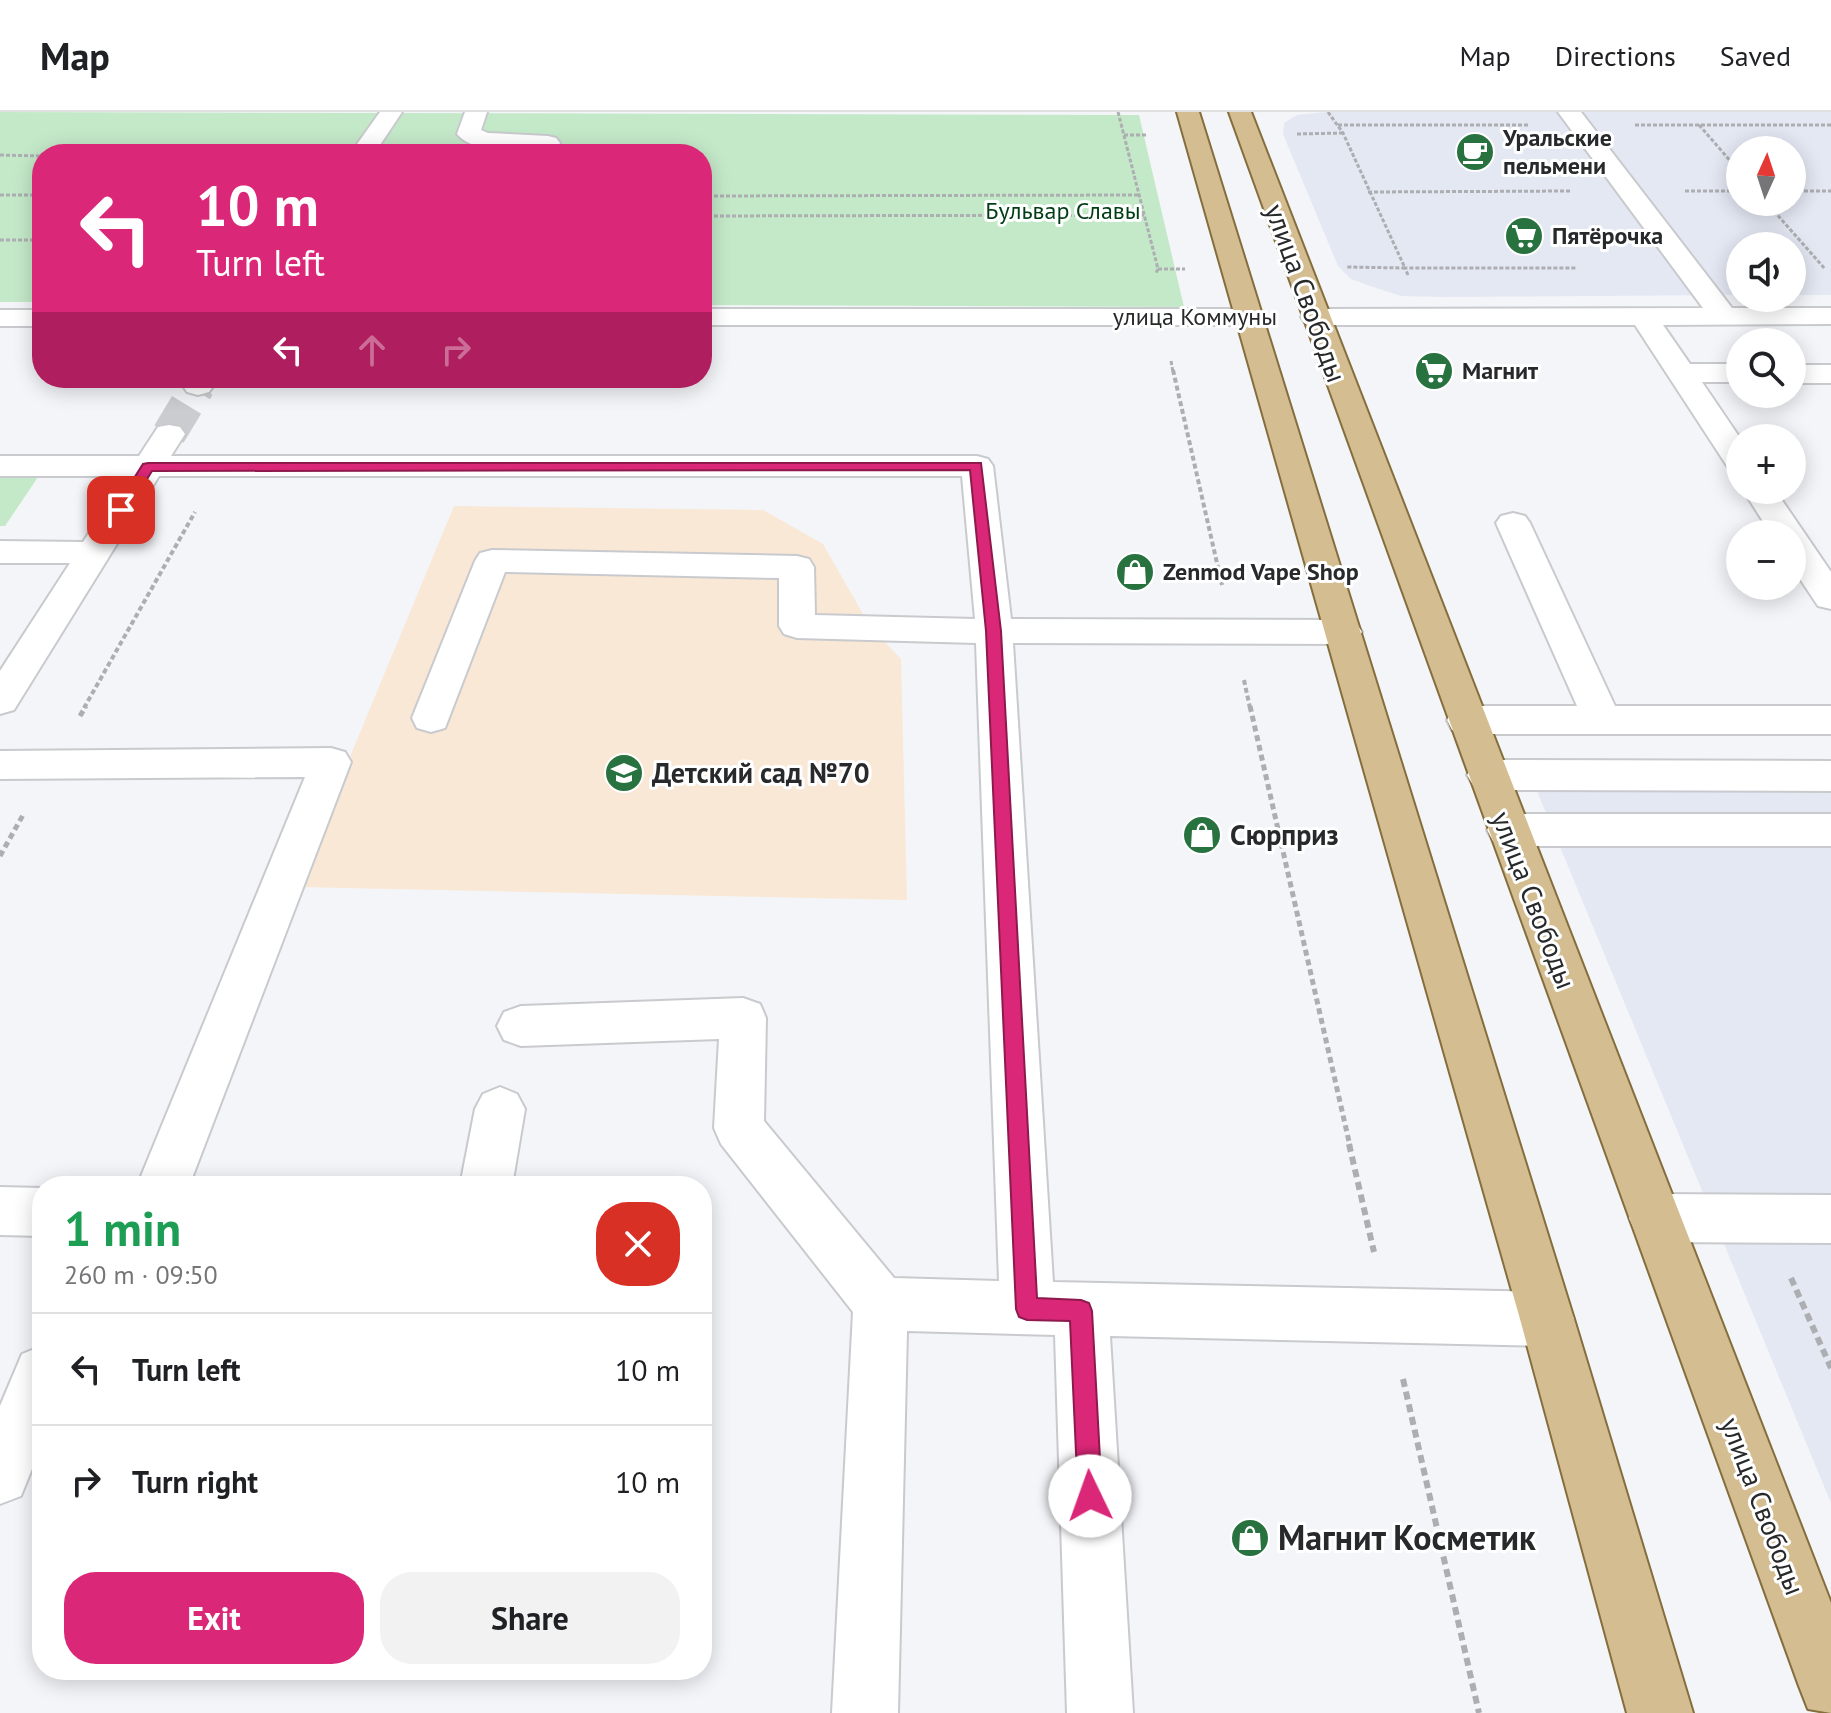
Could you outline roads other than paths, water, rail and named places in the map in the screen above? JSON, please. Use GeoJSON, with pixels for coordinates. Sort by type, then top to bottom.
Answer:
{"type":"FeatureCollection","features":[{"type":"Feature","properties":{"kind":"main road","name":"улица Свободы"},"geometry":{"type":"LineString","coordinates":[[1188,112],[1466,720],[1831,1686]]}},
{"type":"Feature","properties":{"kind":"main road","name":"улица Свободы"},"geometry":{"type":"LineString","coordinates":[[1240,112],[1344,632],[1660,1713]]}},
{"type":"Feature","properties":{"kind":"street"},"geometry":{"type":"LineString","coordinates":[[369,144],[391,112]]}},
{"type":"Feature","properties":{"kind":"street"},"geometry":{"type":"LineString","coordinates":[[476,112],[469,134],[485,140],[548,143]]}},
{"type":"Feature","properties":{"kind":"street"},"geometry":{"type":"LineString","coordinates":[[1569,112],[1724,316]]}},
{"type":"Feature","properties":{"kind":"street","name":"улица Коммуны"},"geometry":{"type":"LineString","coordinates":[[712,317],[1831,316]]}},
{"type":"Feature","properties":{"kind":"street"},"geometry":{"type":"LineString","coordinates":[[1644,317],[1726,441]]}},
{"type":"Feature","properties":{"kind":"street"},"geometry":{"type":"LineString","coordinates":[[0,318],[32,318]]}},
{"type":"Feature","properties":{"kind":"street"},"geometry":{"type":"LineString","coordinates":[[1681,373],[1726,373]]}},
{"type":"Feature","properties":{"kind":"street"},"geometry":{"type":"LineString","coordinates":[[1806,374],[1831,374]]}},
{"type":"Feature","properties":{"kind":"street"},"geometry":{"type":"LineString","coordinates":[[0,701],[169,434]]}},
{"type":"Feature","properties":{"kind":"street"},"geometry":{"type":"LineString","coordinates":[[0,466],[977,466],[1054,1310],[1100,1713]]}},
{"type":"Feature","properties":{"kind":"street"},"geometry":{"type":"LineString","coordinates":[[1513,523],[1602,720]]}},
{"type":"Feature","properties":{"kind":"street"},"geometry":{"type":"LineString","coordinates":[[1806,538],[1831,539]]}},
{"type":"Feature","properties":{"kind":"street"},"geometry":{"type":"LineString","coordinates":[[0,552],[94,553]]}},
{"type":"Feature","properties":{"kind":"street"},"geometry":{"type":"LineString","coordinates":[[1806,560],[1831,598]]}},
{"type":"Feature","properties":{"kind":"street"},"geometry":{"type":"LineString","coordinates":[[431,718],[492,561],[797,567],[797,626],[994,631],[1344,632]]}},
{"type":"Feature","properties":{"kind":"street"},"geometry":{"type":"LineString","coordinates":[[1466,720],[1831,720]]}},
{"type":"Feature","properties":{"kind":"street"},"geometry":{"type":"LineString","coordinates":[[0,765],[331,762],[167,1176]]}},
{"type":"Feature","properties":{"kind":"street"},"geometry":{"type":"LineString","coordinates":[[1487,775],[1831,776]]}},
{"type":"Feature","properties":{"kind":"street"},"geometry":{"type":"LineString","coordinates":[[1508,830],[1831,830]]}},
{"type":"Feature","properties":{"kind":"street"},"geometry":{"type":"LineString","coordinates":[[521,1026],[743,1018],[739,1128],[881,1304],[865,1713]]}},
{"type":"Feature","properties":{"kind":"street"},"geometry":{"type":"LineString","coordinates":[[488,1176],[500,1109]]}},
{"type":"Feature","properties":{"kind":"street"},"geometry":{"type":"LineString","coordinates":[[0,1211],[32,1212]]}},
{"type":"Feature","properties":{"kind":"street"},"geometry":{"type":"LineString","coordinates":[[1655,1218],[1831,1219]]}},
{"type":"Feature","properties":{"kind":"street"},"geometry":{"type":"LineString","coordinates":[[881,1304],[1054,1310],[1388,1311],[1547,1319]]}},
{"type":"Feature","properties":{"kind":"street"},"geometry":{"type":"LineString","coordinates":[[0,1475],[32,1398]]}},
{"type":"Feature","properties":{"kind":"tunnel"},"geometry":{"type":"LineString","coordinates":[[169,434],[197,388]]}},
{"type":"Feature","properties":{"kind":"place","name":"Уральские пельмени"},"geometry":{"type":"Point","coordinates":[1475,152]}},
{"type":"Feature","properties":{"kind":"place","name":"Пятёрочка"},"geometry":{"type":"Point","coordinates":[1524,236]}},
{"type":"Feature","properties":{"kind":"place","name":"Магнит"},"geometry":{"type":"Point","coordinates":[1434,371]}},
{"type":"Feature","properties":{"kind":"place","name":"Zenmod Vape Shop"},"geometry":{"type":"Point","coordinates":[1135,572]}},
{"type":"Feature","properties":{"kind":"place","name":"Детский сад №70"},"geometry":{"type":"Point","coordinates":[624,773]}},
{"type":"Feature","properties":{"kind":"place","name":"Сюрприз"},"geometry":{"type":"Point","coordinates":[1202,835]}},
{"type":"Feature","properties":{"kind":"place","name":"Магнит Косметик"},"geometry":{"type":"Point","coordinates":[1250,1538]}},
{"type":"Feature","properties":{"kind":"park label","name":"Бульвар Славы"},"geometry":{"type":"Point","coordinates":[1063,211]}}]}
